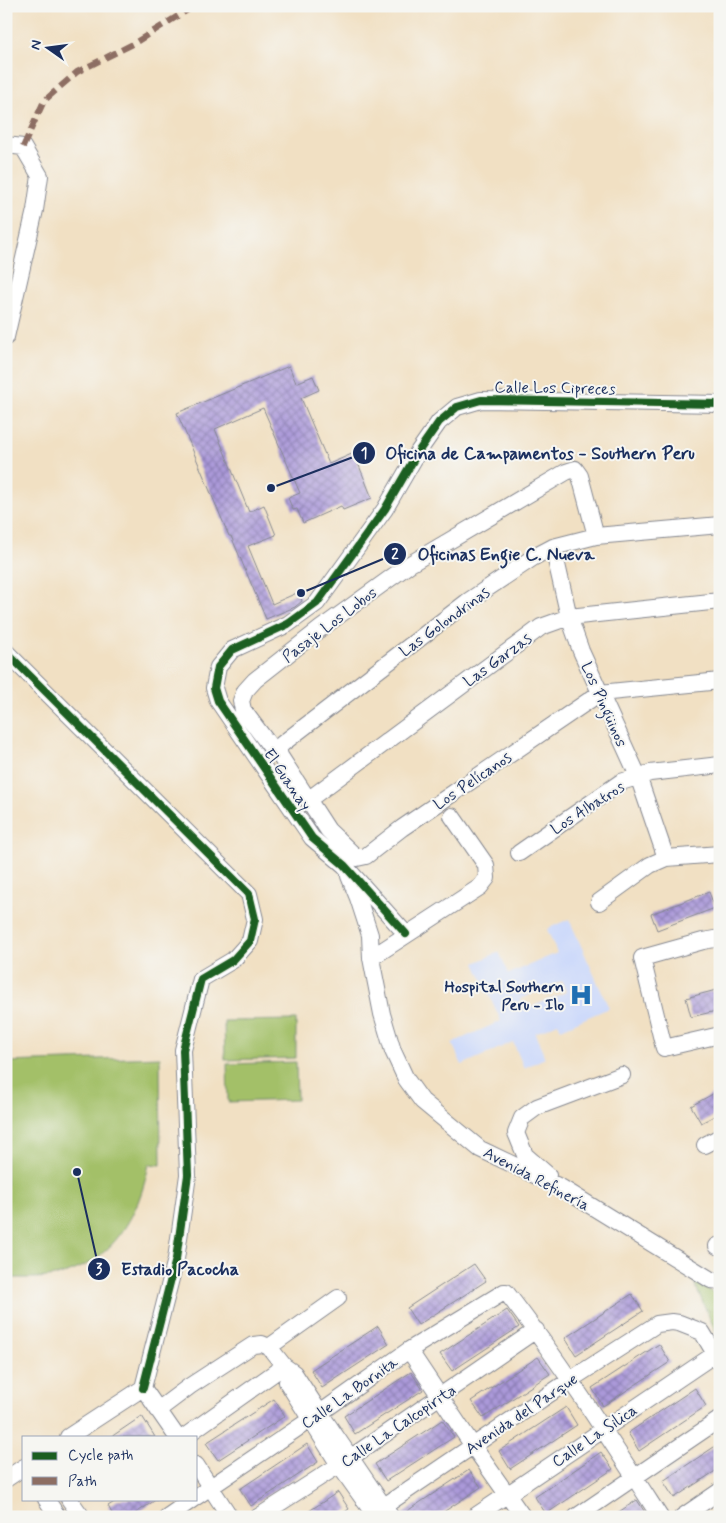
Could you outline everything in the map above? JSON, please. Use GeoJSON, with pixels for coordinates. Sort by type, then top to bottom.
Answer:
{"type":"FeatureCollection","features":[{"type":"Feature","properties":{"kind":"street"},"geometry":{"type":"LineString","coordinates":[[6,145],[23,147],[40,176],[35,210],[6,337]]}},
{"type":"Feature","properties":{"kind":"street","name":"Calle Los Cipreces"},"geometry":{"type":"LineString","coordinates":[[218,701],[214,688],[218,667],[232,650],[288,624],[316,603],[385,509],[418,452],[439,422],[457,407],[481,400],[720,404]]}},
{"type":"Feature","properties":{"kind":"street","name":"Pasaje Los Lobos"},"geometry":{"type":"LineString","coordinates":[[278,749],[270,746],[243,710],[241,701],[245,691],[255,680],[320,629],[410,564],[566,472],[575,469],[580,476],[596,536]]}},
{"type":"Feature","properties":{"kind":"street","name":"Las Golondrinas"},"geometry":{"type":"LineString","coordinates":[[278,749],[467,602],[534,557],[553,548],[596,536],[720,525]]}},
{"type":"Feature","properties":{"kind":"street","name":"Los Pingüinos"},"geometry":{"type":"LineString","coordinates":[[553,548],[569,617],[581,651],[638,776],[666,858]]}},
{"type":"Feature","properties":{"kind":"street","name":"Las Garzas"},"geometry":{"type":"LineString","coordinates":[[308,800],[525,637],[541,627],[569,617],[720,601]]}},
{"type":"Feature","properties":{"kind":"street"},"geometry":{"type":"LineString","coordinates":[[6,652],[249,894],[256,919],[250,941],[233,960],[200,980],[183,1050],[188,1175],[176,1259],[143,1388],[70,1436]]}},
{"type":"Feature","properties":{"kind":"street","name":"Los Pelícanos"},"geometry":{"type":"LineString","coordinates":[[278,749],[280,756],[328,830],[358,858],[366,856],[402,828],[600,693],[720,681]]}},
{"type":"Feature","properties":{"kind":"street","name":"El Guanay"},"geometry":{"type":"LineString","coordinates":[[218,701],[312,838],[344,865],[406,934]]}},
{"type":"Feature","properties":{"kind":"street","name":"Los Albatros"},"geometry":{"type":"LineString","coordinates":[[519,853],[621,782],[650,773],[720,765]]}},
{"type":"Feature","properties":{"kind":"street"},"geometry":{"type":"LineString","coordinates":[[371,958],[480,887],[487,878],[486,865],[452,816]]}},
{"type":"Feature","properties":{"kind":"street"},"geometry":{"type":"LineString","coordinates":[[599,902],[650,865],[666,858],[720,854]]}},
{"type":"Feature","properties":{"kind":"street","name":"Avenida Refinería"},"geometry":{"type":"LineString","coordinates":[[344,865],[358,898],[370,935],[371,958],[382,1014],[393,1051],[406,1079],[422,1102],[480,1150],[562,1188],[711,1280],[720,1281]]}},
{"type":"Feature","properties":{"kind":"street"},"geometry":{"type":"LineString","coordinates":[[720,938],[642,958],[664,1048],[720,1035]]}},
{"type":"Feature","properties":{"kind":"street"},"geometry":{"type":"LineString","coordinates":[[562,1188],[525,1155],[516,1133],[522,1118],[537,1107],[622,1075]]}},
{"type":"Feature","properties":{"kind":"street"},"geometry":{"type":"LineString","coordinates":[[704,1145],[720,1137]]}},
{"type":"Feature","properties":{"kind":"street","name":"Calle La Bornita"},"geometry":{"type":"LineString","coordinates":[[198,1496],[409,1350],[504,1292],[506,1292],[536,1330]]}},
{"type":"Feature","properties":{"kind":"street"},"geometry":{"type":"LineString","coordinates":[[269,1347],[338,1298]]}},
{"type":"Feature","properties":{"kind":"street","name":"Avenida del Parque"},"geometry":{"type":"LineString","coordinates":[[378,1514],[473,1446],[657,1324],[679,1323],[702,1332],[717,1358]]}},
{"type":"Feature","properties":{"kind":"street"},"geometry":{"type":"LineString","coordinates":[[536,1330],[604,1428],[660,1517]]}},
{"type":"Feature","properties":{"kind":"street","name":"Calle La Calcopirita"},"geometry":{"type":"LineString","coordinates":[[258,1517],[344,1461],[536,1330]]}},
{"type":"Feature","properties":{"kind":"street"},"geometry":{"type":"LineString","coordinates":[[158,1410],[190,1386],[253,1345],[262,1344],[269,1347],[284,1366],[294,1372],[315,1416],[378,1514]]}},
{"type":"Feature","properties":{"kind":"street"},"geometry":{"type":"LineString","coordinates":[[409,1350],[523,1517]]}},
{"type":"Feature","properties":{"kind":"street","name":"Calle La Silica"},"geometry":{"type":"LineString","coordinates":[[474,1517],[604,1428],[717,1358]]}},
{"type":"Feature","properties":{"kind":"street"},"geometry":{"type":"LineString","coordinates":[[185,1436],[284,1366]]}},
{"type":"Feature","properties":{"kind":"street"},"geometry":{"type":"LineString","coordinates":[[143,1388],[176,1436]]}},
{"type":"Feature","properties":{"kind":"street"},"geometry":{"type":"LineString","coordinates":[[576,1517],[720,1419]]}},
{"type":"Feature","properties":{"kind":"street"},"geometry":{"type":"LineString","coordinates":[[6,1479],[22,1468]]}},
{"type":"Feature","properties":{"kind":"street"},"geometry":{"type":"LineString","coordinates":[[198,1468],[230,1517]]}},
{"type":"Feature","properties":{"kind":"street"},"geometry":{"type":"LineString","coordinates":[[682,1517],[720,1491]]}},
{"type":"Feature","properties":{"kind":"street"},"geometry":{"type":"LineString","coordinates":[[47,1500],[58,1517]]}},
{"type":"Feature","properties":{"kind":"street"},"geometry":{"type":"LineString","coordinates":[[167,1517],[192,1500]]}},
{"type":"Feature","properties":{"kind":"shaded area","name":"Hospital Southern Peru - Ilo"},"geometry":{"type":"Polygon","coordinates":[[[569,919],[609,1008],[561,1029],[558,1023],[535,1033],[545,1058],[524,1068],[513,1042],[462,1065],[452,1043],[501,1021],[475,963],[499,952],[509,974],[557,953],[547,929],[569,919]],[[562,981],[520,999],[524,1010],[566,992],[562,981]]]}},
{"type":"Feature","properties":{"kind":"green space"},"geometry":{"type":"Polygon","coordinates":[[[296,1020],[296,1058],[225,1060],[224,1021],[296,1020]]]}},
{"type":"Feature","properties":{"kind":"green space"},"geometry":{"type":"Polygon","coordinates":[[[160,1057],[161,1165],[149,1164],[145,1183],[138,1201],[131,1218],[121,1233],[95,1259],[79,1268],[54,1276],[6,1278],[6,1062],[160,1057]]]}},
{"type":"Feature","properties":{"kind":"green space"},"geometry":{"type":"Polygon","coordinates":[[[296,1062],[297,1100],[228,1102],[227,1064],[296,1062]]]}},
{"type":"Feature","properties":{"kind":"green space"},"geometry":{"type":"Polygon","coordinates":[[[694,1282],[720,1296],[720,1342],[694,1282]]]}},
{"type":"Feature","properties":{"kind":"building"},"geometry":{"type":"Polygon","coordinates":[[[289,366],[296,383],[313,376],[319,390],[301,398],[329,464],[354,453],[372,498],[343,510],[341,506],[303,523],[297,509],[293,510],[288,498],[300,493],[263,408],[215,429],[249,512],[264,505],[276,535],[248,546],[272,604],[299,592],[302,601],[295,607],[266,619],[177,413],[289,366]]]}},
{"type":"Feature","properties":{"kind":"building"},"geometry":{"type":"Polygon","coordinates":[[[709,892],[715,908],[657,930],[651,914],[709,892]]]}},
{"type":"Feature","properties":{"kind":"building"},"geometry":{"type":"Polygon","coordinates":[[[720,989],[720,1010],[691,1017],[686,998],[720,989]]]}},
{"type":"Feature","properties":{"kind":"building"},"geometry":{"type":"Polygon","coordinates":[[[720,1090],[720,1113],[701,1123],[691,1106],[720,1090]]]}},
{"type":"Feature","properties":{"kind":"building"},"geometry":{"type":"Polygon","coordinates":[[[474,1264],[486,1281],[418,1325],[407,1308],[474,1264]]]}},
{"type":"Feature","properties":{"kind":"building"},"geometry":{"type":"Polygon","coordinates":[[[632,1294],[643,1311],[576,1355],[565,1338],[632,1294]]]}},
{"type":"Feature","properties":{"kind":"building"},"geometry":{"type":"Polygon","coordinates":[[[507,1310],[519,1327],[452,1371],[440,1354],[507,1310]]]}},
{"type":"Feature","properties":{"kind":"building"},"geometry":{"type":"Polygon","coordinates":[[[378,1326],[389,1344],[322,1388],[311,1370],[378,1326]]]}},
{"type":"Feature","properties":{"kind":"building"},"geometry":{"type":"Polygon","coordinates":[[[659,1344],[670,1362],[603,1406],[592,1388],[659,1344]]]}},
{"type":"Feature","properties":{"kind":"building"},"geometry":{"type":"Polygon","coordinates":[[[538,1357],[550,1374],[483,1418],[471,1401],[538,1357]]]}},
{"type":"Feature","properties":{"kind":"building"},"geometry":{"type":"Polygon","coordinates":[[[411,1372],[423,1390],[355,1434],[344,1416],[411,1372]]]}},
{"type":"Feature","properties":{"kind":"building"},"geometry":{"type":"Polygon","coordinates":[[[695,1388],[706,1406],[639,1451],[628,1433],[695,1388]]]}},
{"type":"Feature","properties":{"kind":"building"},"geometry":{"type":"Polygon","coordinates":[[[274,1399],[285,1416],[218,1460],[206,1443],[274,1399]]]}},
{"type":"Feature","properties":{"kind":"building"},"geometry":{"type":"Polygon","coordinates":[[[566,1407],[577,1425],[510,1469],[499,1451],[566,1407]]]}},
{"type":"Feature","properties":{"kind":"building"},"geometry":{"type":"Polygon","coordinates":[[[142,1416],[154,1436],[112,1436],[142,1416]]]}},
{"type":"Feature","properties":{"kind":"building"},"geometry":{"type":"Polygon","coordinates":[[[442,1420],[454,1437],[386,1481],[375,1464],[442,1420]]]}},
{"type":"Feature","properties":{"kind":"building"},"geometry":{"type":"Polygon","coordinates":[[[720,1443],[720,1468],[674,1498],[663,1481],[720,1443]]]}},
{"type":"Feature","properties":{"kind":"building"},"geometry":{"type":"Polygon","coordinates":[[[307,1444],[318,1462],[251,1506],[240,1489],[307,1444]]]}},
{"type":"Feature","properties":{"kind":"building"},"geometry":{"type":"Polygon","coordinates":[[[601,1452],[613,1469],[546,1514],[535,1497],[601,1452]]]}},
{"type":"Feature","properties":{"kind":"building"},"geometry":{"type":"Polygon","coordinates":[[[469,1470],[481,1487],[436,1517],[401,1517],[401,1515],[469,1470]]]}},
{"type":"Feature","properties":{"kind":"building"},"geometry":{"type":"Polygon","coordinates":[[[338,1492],[349,1509],[338,1517],[300,1517],[338,1492]]]}},
{"type":"Feature","properties":{"kind":"building"},"geometry":{"type":"Polygon","coordinates":[[[117,1500],[156,1500],[130,1517],[114,1517],[108,1506],[117,1500]]]}},
{"type":"Feature","properties":{"kind":"building"},"geometry":{"type":"Polygon","coordinates":[[[637,1500],[648,1517],[611,1517],[637,1500]]]}},
{"type":"Feature","properties":{"kind":"marked path"},"geometry":{"type":"LineString","coordinates":[[23,147],[44,101],[77,72],[133,44],[194,6]]}},
{"type":"Feature","properties":{"kind":"cycle path"},"geometry":{"type":"LineString","coordinates":[[406,934],[344,865],[312,838],[218,701],[214,688],[218,667],[232,650],[288,624],[317,603],[385,509],[418,452],[439,422],[457,407],[481,400],[720,404]]}},
{"type":"Feature","properties":{"kind":"cycle path"},"geometry":{"type":"LineString","coordinates":[[6,652],[249,894],[255,919],[250,941],[233,960],[201,979],[183,1050],[188,1175],[176,1259],[143,1388]]}},
{"type":"Feature","properties":{"kind":"place","name":"Oficina de Campamentos - Southern Peru"},"geometry":{"type":"Point","coordinates":[271,488]}},
{"type":"Feature","properties":{"kind":"place","name":"Oficinas Engie C. Nueva"},"geometry":{"type":"Point","coordinates":[301,593]}},
{"type":"Feature","properties":{"kind":"place","name":"Hospital Southern Peru - Ilo"},"geometry":{"type":"Point","coordinates":[581,995]}},
{"type":"Feature","properties":{"kind":"place","name":"Estadio Pacocha"},"geometry":{"type":"Point","coordinates":[77,1172]}}]}
